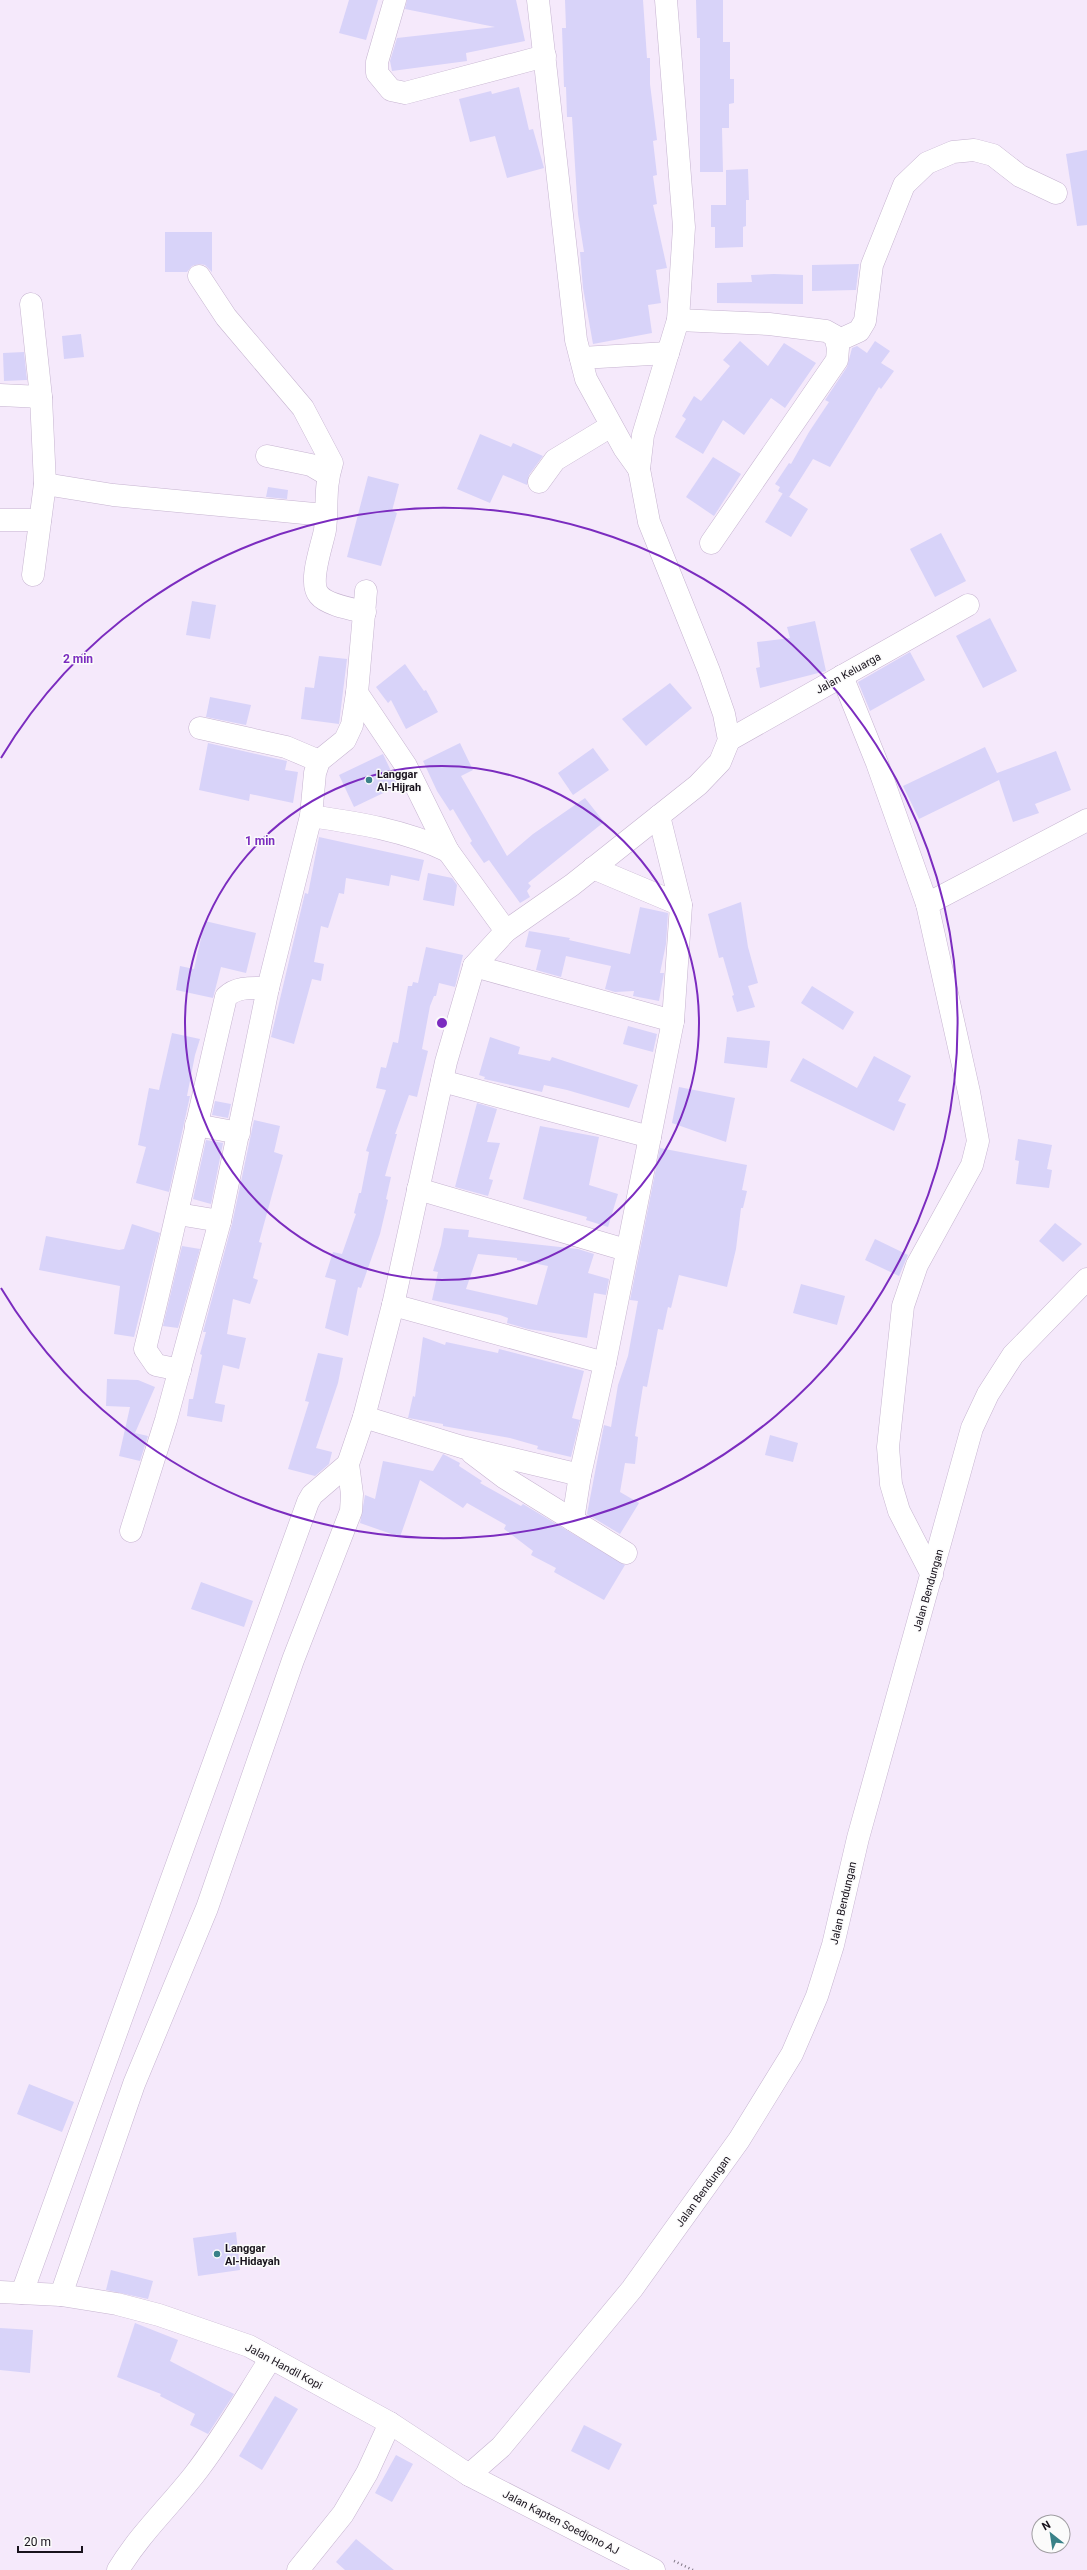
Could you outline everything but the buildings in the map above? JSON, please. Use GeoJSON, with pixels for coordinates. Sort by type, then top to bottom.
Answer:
{"type":"FeatureCollection","features":[{"type":"Feature","properties":{"kind":"street"},"geometry":{"type":"LineString","coordinates":[[395,0],[377,62],[377,73],[391,90],[405,93],[545,56]]}},
{"type":"Feature","properties":{"kind":"street"},"geometry":{"type":"LineString","coordinates":[[538,0],[576,340],[586,379],[611,426],[639,469]]}},
{"type":"Feature","properties":{"kind":"street"},"geometry":{"type":"LineString","coordinates":[[61,2295],[134,2084],[207,1908],[293,1660],[351,1511],[352,1494],[348,1464],[364,1417],[393,1305],[442,1081],[474,966],[506,931],[593,868],[698,785],[720,762],[729,740],[724,714],[709,671],[649,522],[639,469],[643,434],[678,320],[684,227],[666,0]]}},
{"type":"Feature","properties":{"kind":"street"},"geometry":{"type":"LineString","coordinates":[[837,341],[859,331],[865,321],[872,265],[904,186],[927,162],[953,152],[974,150],[993,155],[1020,176],[1056,193]]}},
{"type":"Feature","properties":{"kind":"street"},"geometry":{"type":"LineString","coordinates":[[199,276],[231,323],[303,408],[332,463],[328,475],[325,515],[315,589],[320,596],[330,602],[364,612]]}},
{"type":"Feature","properties":{"kind":"street"},"geometry":{"type":"LineString","coordinates":[[31,304],[36,368],[41,397],[45,484],[34,575]]}},
{"type":"Feature","properties":{"kind":"street"},"geometry":{"type":"LineString","coordinates":[[678,320],[769,324],[826,331],[835,336],[837,341],[837,360],[711,543]]}},
{"type":"Feature","properties":{"kind":"street"},"geometry":{"type":"LineString","coordinates":[[581,358],[668,353]]}},
{"type":"Feature","properties":{"kind":"street"},"geometry":{"type":"LineString","coordinates":[[0,395],[41,397]]}},
{"type":"Feature","properties":{"kind":"street"},"geometry":{"type":"LineString","coordinates":[[539,482],[555,460],[611,426]]}},
{"type":"Feature","properties":{"kind":"street"},"geometry":{"type":"LineString","coordinates":[[266,456],[311,465],[328,475]]}},
{"type":"Feature","properties":{"kind":"street"},"geometry":{"type":"LineString","coordinates":[[45,484],[113,494],[325,515]]}},
{"type":"Feature","properties":{"kind":"street"},"geometry":{"type":"LineString","coordinates":[[0,520],[40,520]]}},
{"type":"Feature","properties":{"kind":"street"},"geometry":{"type":"LineString","coordinates":[[131,1531],[180,1370],[220,1221],[268,988],[311,816],[315,773],[319,761],[345,740],[352,725],[357,693],[366,590]]}},
{"type":"Feature","properties":{"kind":"street","name":"Jalan Keluarga"},"geometry":{"type":"LineString","coordinates":[[729,740],[968,606]]}},
{"type":"Feature","properties":{"kind":"street"},"geometry":{"type":"LineString","coordinates":[[842,676],[877,763],[927,904],[969,1092],[978,1141],[972,1165],[917,1265],[903,1306],[888,1448],[891,1484],[899,1511],[932,1575]]}},
{"type":"Feature","properties":{"kind":"street"},"geometry":{"type":"LineString","coordinates":[[357,693],[406,766],[448,851],[506,931]]}},
{"type":"Feature","properties":{"kind":"street"},"geometry":{"type":"LineString","coordinates":[[200,728],[286,747],[319,761]]}},
{"type":"Feature","properties":{"kind":"street"},"geometry":{"type":"LineString","coordinates":[[311,816],[359,823],[421,838],[448,851]]}},
{"type":"Feature","properties":{"kind":"street"},"geometry":{"type":"LineString","coordinates":[[573,1520],[580,1475],[605,1363],[626,1250],[673,1021],[681,905],[659,816]]}},
{"type":"Feature","properties":{"kind":"street"},"geometry":{"type":"LineString","coordinates":[[927,904],[1087,820]]}},
{"type":"Feature","properties":{"kind":"street"},"geometry":{"type":"LineString","coordinates":[[593,868],[681,905]]}},
{"type":"Feature","properties":{"kind":"street"},"geometry":{"type":"LineString","coordinates":[[474,966],[673,1021]]}},
{"type":"Feature","properties":{"kind":"street"},"geometry":{"type":"LineString","coordinates":[[180,1370],[156,1365],[145,1349],[178,1214],[196,1125],[226,997],[231,992],[239,989],[268,988]]}},
{"type":"Feature","properties":{"kind":"street"},"geometry":{"type":"LineString","coordinates":[[442,1081],[650,1137]]}},
{"type":"Feature","properties":{"kind":"street"},"geometry":{"type":"LineString","coordinates":[[196,1125],[239,1132]]}},
{"type":"Feature","properties":{"kind":"street"},"geometry":{"type":"LineString","coordinates":[[418,1189],[626,1250]]}},
{"type":"Feature","properties":{"kind":"street"},"geometry":{"type":"LineString","coordinates":[[178,1214],[220,1221]]}},
{"type":"Feature","properties":{"kind":"street","name":"Jalan Bendungan"},"geometry":{"type":"LineString","coordinates":[[483,2463],[632,2289],[739,2140],[792,2054],[817,1996],[833,1945],[858,1838],[972,1428],[988,1394],[1013,1355],[1087,1279]]}},
{"type":"Feature","properties":{"kind":"street"},"geometry":{"type":"LineString","coordinates":[[393,1305],[605,1363]]}},
{"type":"Feature","properties":{"kind":"street"},"geometry":{"type":"LineString","coordinates":[[364,1417],[462,1446],[580,1475]]}},
{"type":"Feature","properties":{"kind":"street"},"geometry":{"type":"LineString","coordinates":[[462,1446],[505,1478],[626,1553]]}},
{"type":"Feature","properties":{"kind":"street"},"geometry":{"type":"LineString","coordinates":[[22,2293],[308,1502],[312,1495],[348,1464]]}},
{"type":"Feature","properties":{"kind":"street","name":"Jalan Handil Kopi"},"geometry":{"type":"LineString","coordinates":[[0,2292],[61,2295],[117,2304],[158,2315],[249,2346],[390,2423],[483,2463]]}},
{"type":"Feature","properties":{"kind":"street"},"geometry":{"type":"LineString","coordinates":[[118,2570],[146,2529],[189,2481],[212,2451],[271,2358]]}},
{"type":"Feature","properties":{"kind":"street"},"geometry":{"type":"LineString","coordinates":[[298,2570],[343,2514],[368,2473],[390,2423]]}},
{"type":"Feature","properties":{"kind":"street","name":"Jalan Kapten Soedjono AJ"},"geometry":{"type":"LineString","coordinates":[[483,2463],[654,2570]]}},
{"type":"Feature","properties":{"kind":"place","name":"Langgar Al-Hijrah"},"geometry":{"type":"Point","coordinates":[369,780]}},
{"type":"Feature","properties":{"kind":"place","name":"Langgar Al-Hidayah"},"geometry":{"type":"Point","coordinates":[217,2254]}}]}
